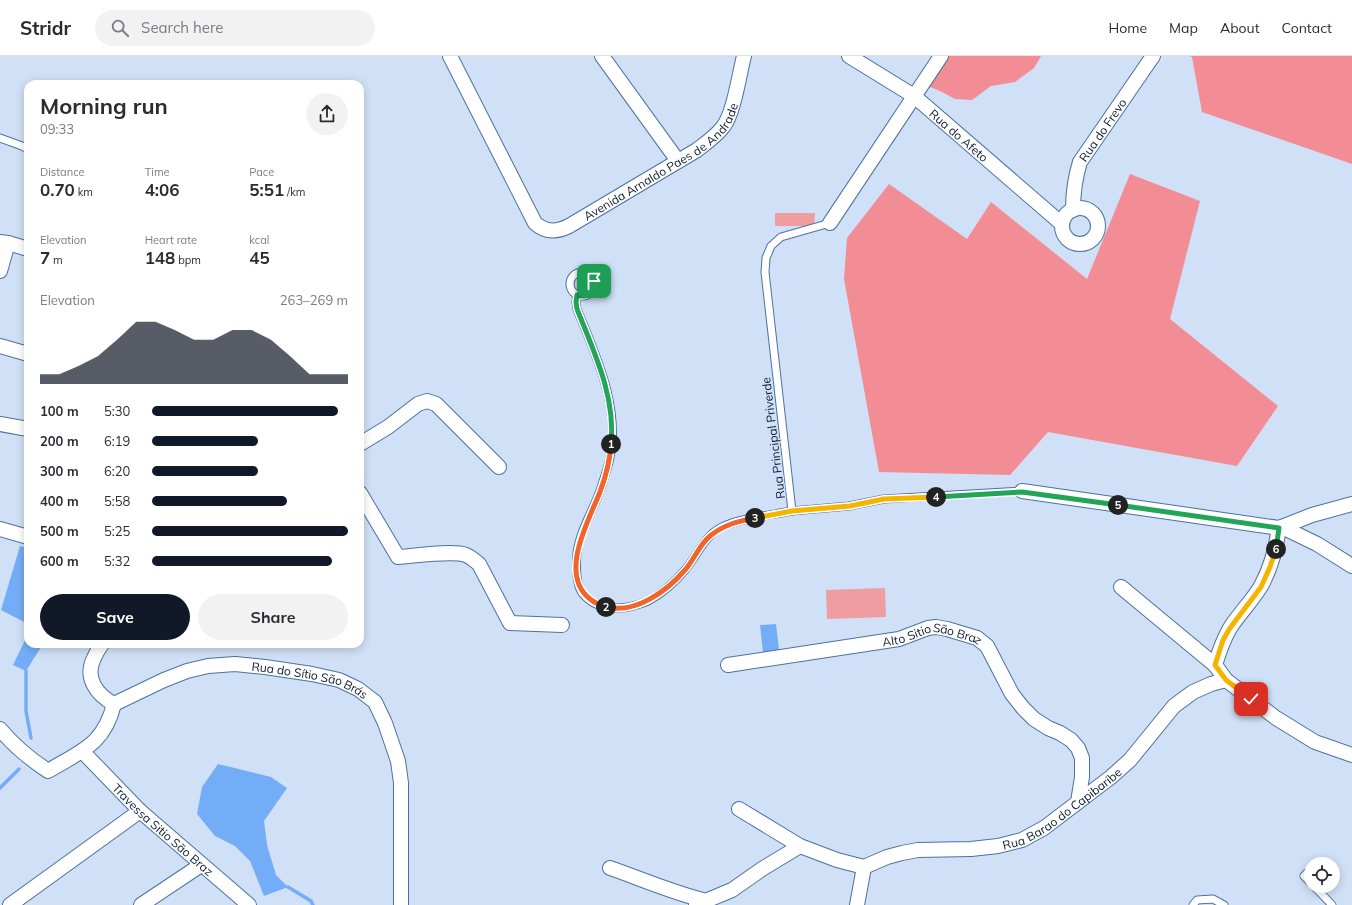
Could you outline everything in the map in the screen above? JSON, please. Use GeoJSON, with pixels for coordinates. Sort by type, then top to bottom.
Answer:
{"type":"FeatureCollection","features":[{"type":"Feature","properties":{"kind":"street","name":"Avenida Arnaldo Paes de Andrade"},"geometry":{"type":"LineString","coordinates":[[450,56],[535,223],[547,230],[554,231],[569,226],[697,150],[713,138],[724,126],[730,113],[744,56]]}},
{"type":"Feature","properties":{"kind":"street"},"geometry":{"type":"LineString","coordinates":[[602,56],[678,161]]}},
{"type":"Feature","properties":{"kind":"street","name":"Rua do Afeto"},"geometry":{"type":"LineString","coordinates":[[849,56],[914,96],[1062,224],[1065,236],[1069,240],[1074,243],[1086,243],[1095,236],[1098,225],[1097,220],[1089,211],[1084,209],[1073,210]]}},
{"type":"Feature","properties":{"kind":"street"},"geometry":{"type":"LineString","coordinates":[[830,223],[941,56]]}},
{"type":"Feature","properties":{"kind":"street","name":"Rua do Frevo"},"geometry":{"type":"LineString","coordinates":[[1073,210],[1075,176],[1080,162],[1153,56]]}},
{"type":"Feature","properties":{"kind":"street"},"geometry":{"type":"LineString","coordinates":[[1062,224],[1064,218],[1073,210]]}},
{"type":"Feature","properties":{"kind":"street"},"geometry":{"type":"LineString","coordinates":[[0,271],[4,243],[24,248]]}},
{"type":"Feature","properties":{"kind":"street"},"geometry":{"type":"LineString","coordinates":[[0,346],[24,353]]}},
{"type":"Feature","properties":{"kind":"street"},"geometry":{"type":"LineString","coordinates":[[364,439],[388,427],[418,404],[428,401],[436,404],[499,467]]}},
{"type":"Feature","properties":{"kind":"street"},"geometry":{"type":"LineString","coordinates":[[0,424],[24,427]]}},
{"type":"Feature","properties":{"kind":"street"},"geometry":{"type":"LineString","coordinates":[[1022,492],[1280,527],[1317,544],[1352,566]]}},
{"type":"Feature","properties":{"kind":"street"},"geometry":{"type":"LineString","coordinates":[[364,500],[398,558],[455,554],[465,555],[472,558],[479,564],[510,624],[562,624]]}},
{"type":"Feature","properties":{"kind":"street"},"geometry":{"type":"LineString","coordinates":[[1280,527],[1312,515],[1352,504]]}},
{"type":"Feature","properties":{"kind":"street"},"geometry":{"type":"LineString","coordinates":[[1215,665],[1219,650],[1227,634],[1261,587],[1270,567],[1276,548],[1280,527]]}},
{"type":"Feature","properties":{"kind":"street"},"geometry":{"type":"LineString","coordinates":[[0,529],[24,536]]}},
{"type":"Feature","properties":{"kind":"street"},"geometry":{"type":"LineString","coordinates":[[1121,587],[1215,665],[1226,680],[1276,718],[1315,742],[1352,755]]}},
{"type":"Feature","properties":{"kind":"street","name":"Alto Sitio São Braz"},"geometry":{"type":"LineString","coordinates":[[728,665],[899,639],[928,628],[936,627],[977,638],[987,646],[1012,694],[1023,708],[1034,719],[1071,740],[1078,748],[1082,758],[1082,777],[1078,802]]}},
{"type":"Feature","properties":{"kind":"street"},"geometry":{"type":"LineString","coordinates":[[0,729],[21,752],[48,771],[92,744],[107,726],[114,704],[105,699],[98,692],[93,682],[91,670],[93,658],[99,648]]}},
{"type":"Feature","properties":{"kind":"street","name":"Rua do Sítio São Brás"},"geometry":{"type":"LineString","coordinates":[[114,704],[164,680],[187,671],[208,666],[235,664],[312,674],[339,680],[358,689],[375,702],[385,723],[398,761],[401,783],[401,905]]}},
{"type":"Feature","properties":{"kind":"street","name":"Rua Barao do Capibaribe"},"geometry":{"type":"LineString","coordinates":[[864,867],[902,852],[918,850],[984,848],[1022,840],[1044,828],[1111,777],[1130,760],[1174,706],[1193,692],[1211,684],[1226,680]]}},
{"type":"Feature","properties":{"kind":"street","name":"Travessa Sitio São Braz"},"geometry":{"type":"LineString","coordinates":[[82,751],[140,811],[248,905]]}},
{"type":"Feature","properties":{"kind":"street"},"geometry":{"type":"LineString","coordinates":[[739,809],[800,846],[837,860],[864,867],[857,905]]}},
{"type":"Feature","properties":{"kind":"street"},"geometry":{"type":"LineString","coordinates":[[10,905],[140,811]]}},
{"type":"Feature","properties":{"kind":"street"},"geometry":{"type":"LineString","coordinates":[[610,868],[701,903],[732,890],[762,869],[800,846]]}},
{"type":"Feature","properties":{"kind":"street"},"geometry":{"type":"LineString","coordinates":[[141,905],[201,865]]}},
{"type":"Feature","properties":{"kind":"lane"},"geometry":{"type":"LineString","coordinates":[[0,138],[24,147]]}},
{"type":"Feature","properties":{"kind":"lane","name":"Rua Principal Priverde"},"geometry":{"type":"LineString","coordinates":[[830,223],[781,236],[771,246],[766,258],[765,272],[792,511],[850,506],[884,499],[1022,492]]}},
{"type":"Feature","properties":{"kind":"lane"},"geometry":{"type":"LineString","coordinates":[[577,295],[577,309],[597,357],[604,381],[611,409],[612,433],[610,461],[600,491],[582,532],[577,552],[576,577],[583,594],[598,605],[612,608],[631,606],[648,601],[665,590],[684,571],[709,537],[722,527],[747,519],[792,511]]}},
{"type":"Feature","properties":{"kind":"lane"},"geometry":{"type":"LineString","coordinates":[[1321,893],[1332,905]]}},
{"type":"Feature","properties":{"kind":"lane"},"geometry":{"type":"LineString","coordinates":[[1193,905],[1197,900],[1213,900],[1224,905]]}},
{"type":"Feature","properties":{"kind":"shaded area"},"geometry":{"type":"Polygon","coordinates":[[[947,56],[1041,56],[1034,68],[1015,82],[991,86],[972,100],[955,99],[928,86],[947,56]]]}},
{"type":"Feature","properties":{"kind":"shaded area"},"geometry":{"type":"Polygon","coordinates":[[[1189,56],[1352,56],[1352,164],[1202,112],[1192,57],[1189,56]]]}},
{"type":"Feature","properties":{"kind":"shaded area"},"geometry":{"type":"Polygon","coordinates":[[[1130,174],[1200,201],[1170,319],[1278,406],[1237,466],[1048,432],[1010,475],[879,472],[844,279],[847,238],[889,184],[967,239],[991,202],[1087,279],[1130,174]]]}},
{"type":"Feature","properties":{"kind":"shaded area"},"geometry":{"type":"Polygon","coordinates":[[[775,213],[815,213],[814,226],[775,226],[775,213]]]}},
{"type":"Feature","properties":{"kind":"shaded area"},"geometry":{"type":"Polygon","coordinates":[[[885,588],[886,617],[827,619],[826,590],[885,588]]]}},
{"type":"Feature","properties":{"kind":"water"},"geometry":{"type":"Polygon","coordinates":[[[20,546],[24,547],[24,622],[1,610],[20,546]]]}},
{"type":"Feature","properties":{"kind":"water"},"geometry":{"type":"Polygon","coordinates":[[[776,624],[779,650],[763,652],[760,625],[776,624]]]}},
{"type":"Feature","properties":{"kind":"water"},"geometry":{"type":"Polygon","coordinates":[[[24,642],[24,648],[40,648],[26,671],[13,665],[24,642]]]}},
{"type":"Feature","properties":{"kind":"water"},"geometry":{"type":"Polygon","coordinates":[[[218,764],[271,777],[287,788],[264,821],[267,845],[276,875],[288,887],[264,896],[250,861],[235,846],[215,836],[197,814],[202,787],[218,764]]]}},
{"type":"Feature","properties":{"kind":"waterway"},"geometry":{"type":"LineString","coordinates":[[26,671],[26,711],[31,738]]}},
{"type":"Feature","properties":{"kind":"waterway"},"geometry":{"type":"LineString","coordinates":[[0,788],[19,769]]}},
{"type":"Feature","properties":{"kind":"waterway"},"geometry":{"type":"LineString","coordinates":[[288,887],[311,901],[313,905]]}},
{"type":"Feature","properties":{"kind":"route"},"geometry":{"type":"LineString","coordinates":[[594,281],[591,292],[584,296],[577,295],[576,302],[577,309],[597,357],[604,381],[611,409],[612,433],[610,461],[600,491],[582,532],[577,552],[576,577],[583,594],[598,605],[612,608],[631,606],[648,601],[665,590],[684,571],[709,537],[722,527],[747,519],[792,511],[850,506],[884,499],[1022,492],[1279,528],[1276,548],[1270,567],[1261,587],[1230,628],[1223,640],[1215,665],[1226,680],[1251,699]]}}]}
